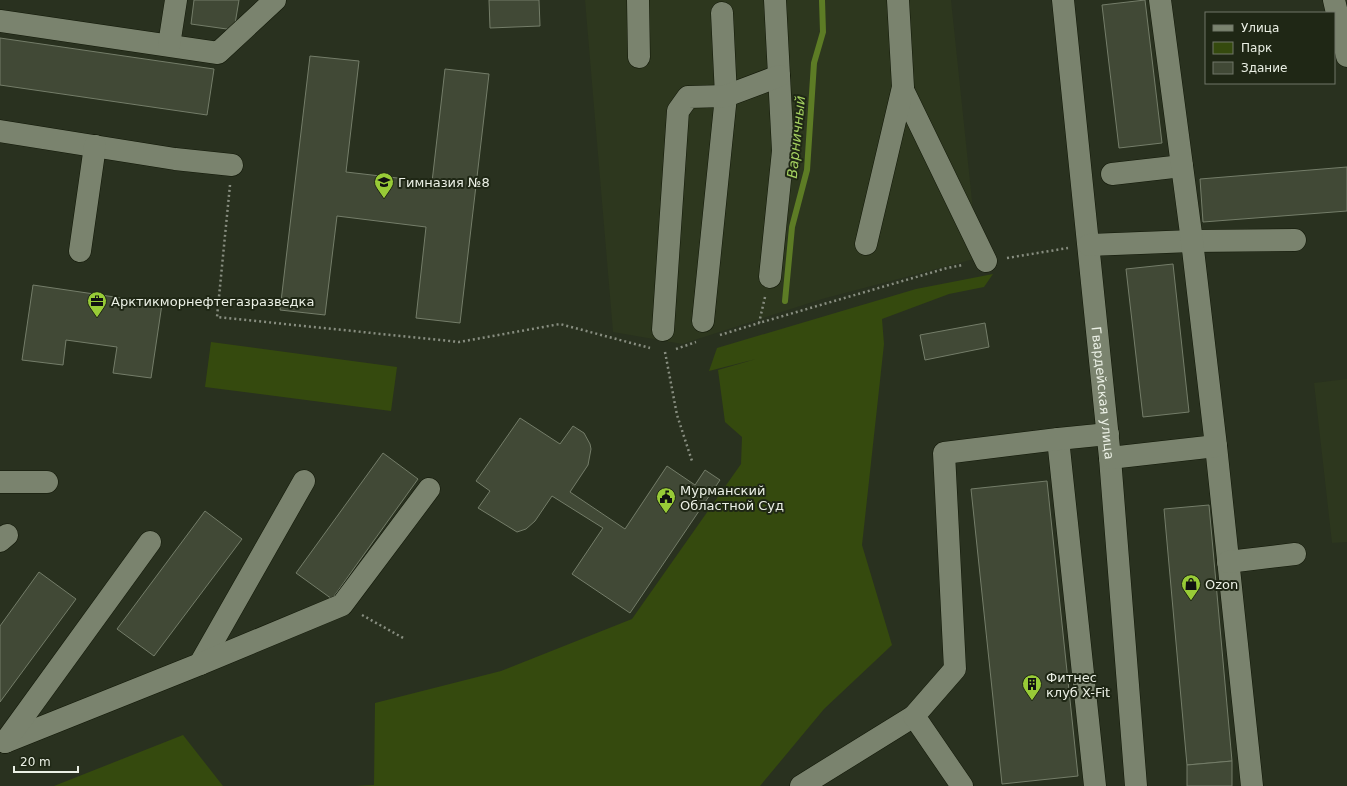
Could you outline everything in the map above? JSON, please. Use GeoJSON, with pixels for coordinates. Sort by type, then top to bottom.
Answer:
{"type":"FeatureCollection","features":[{"type":"Feature","properties":{"kind":"street"},"geometry":{"type":"LineString","coordinates":[[169,45],[176,0]]}},
{"type":"Feature","properties":{"kind":"street"},"geometry":{"type":"LineString","coordinates":[[0,21],[218,52],[275,0]]}},
{"type":"Feature","properties":{"kind":"street"},"geometry":{"type":"LineString","coordinates":[[638,0],[639,57]]}},
{"type":"Feature","properties":{"kind":"street"},"geometry":{"type":"LineString","coordinates":[[770,277],[783,151],[775,0]]}},
{"type":"Feature","properties":{"kind":"street"},"geometry":{"type":"LineString","coordinates":[[866,244],[902,90],[898,0]]}},
{"type":"Feature","properties":{"kind":"street","name":"Гвардейская улица"},"geometry":{"type":"LineString","coordinates":[[1063,0],[1108,434],[1136,786]]}},
{"type":"Feature","properties":{"kind":"street"},"geometry":{"type":"LineString","coordinates":[[1160,0],[1192,240],[1216,446],[1252,786]]}},
{"type":"Feature","properties":{"kind":"street"},"geometry":{"type":"LineString","coordinates":[[1334,0],[1347,56]]}},
{"type":"Feature","properties":{"kind":"street"},"geometry":{"type":"LineString","coordinates":[[703,321],[726,96],[722,13]]}},
{"type":"Feature","properties":{"kind":"street"},"geometry":{"type":"LineString","coordinates":[[660,340],[678,111],[688,97],[726,96],[779,76]]}},
{"type":"Feature","properties":{"kind":"street"},"geometry":{"type":"LineString","coordinates":[[902,90],[986,261]]}},
{"type":"Feature","properties":{"kind":"street"},"geometry":{"type":"LineString","coordinates":[[0,131],[175,159],[232,165]]}},
{"type":"Feature","properties":{"kind":"street"},"geometry":{"type":"LineString","coordinates":[[80,251],[95,146]]}},
{"type":"Feature","properties":{"kind":"street"},"geometry":{"type":"LineString","coordinates":[[1112,174],[1182,166]]}},
{"type":"Feature","properties":{"kind":"street"},"geometry":{"type":"LineString","coordinates":[[1088,245],[1192,240],[1294,240]]}},
{"type":"Feature","properties":{"kind":"street"},"geometry":{"type":"LineString","coordinates":[[801,786],[914,716],[955,669],[944,453],[1108,434]]}},
{"type":"Feature","properties":{"kind":"street"},"geometry":{"type":"LineString","coordinates":[[1058,439],[1095,786]]}},
{"type":"Feature","properties":{"kind":"street"},"geometry":{"type":"LineString","coordinates":[[1110,458],[1216,446]]}},
{"type":"Feature","properties":{"kind":"street"},"geometry":{"type":"LineString","coordinates":[[200,664],[304,481]]}},
{"type":"Feature","properties":{"kind":"street"},"geometry":{"type":"LineString","coordinates":[[0,482],[47,482]]}},
{"type":"Feature","properties":{"kind":"street"},"geometry":{"type":"LineString","coordinates":[[3,744],[342,605],[429,489]]}},
{"type":"Feature","properties":{"kind":"street"},"geometry":{"type":"LineString","coordinates":[[3,744],[150,542]]}},
{"type":"Feature","properties":{"kind":"street"},"geometry":{"type":"LineString","coordinates":[[1228,562],[1295,554]]}},
{"type":"Feature","properties":{"kind":"street"},"geometry":{"type":"LineString","coordinates":[[914,716],[962,786]]}},
{"type":"Feature","properties":{"kind":"path"},"geometry":{"type":"LineString","coordinates":[[232,165],[217,317],[459,342],[560,324],[660,340]]}},
{"type":"Feature","properties":{"kind":"path"},"geometry":{"type":"LineString","coordinates":[[770,277],[759,323],[947,268],[1088,245]]}},
{"type":"Feature","properties":{"kind":"path"},"geometry":{"type":"LineString","coordinates":[[664,352],[677,415],[692,461]]}},
{"type":"Feature","properties":{"kind":"path"},"geometry":{"type":"LineString","coordinates":[[342,605],[405,639]]}},
{"type":"Feature","properties":{"kind":"shaded area"},"geometry":{"type":"Polygon","coordinates":[[[585,0],[951,0],[978,258],[822,299],[682,344],[613,332],[585,0]]]}},
{"type":"Feature","properties":{"kind":"shaded area"},"geometry":{"type":"Polygon","coordinates":[[[1347,379],[1347,542],[1332,543],[1314,383],[1347,379]]]}},
{"type":"Feature","properties":{"kind":"green space"},"geometry":{"type":"Polygon","coordinates":[[[993,274],[984,287],[949,294],[882,319],[884,344],[862,545],[892,645],[824,709],[760,786],[355,786],[374,785],[375,703],[501,671],[632,619],[741,464],[742,437],[725,422],[718,370],[756,359],[709,371],[717,348],[916,289],[993,274]]]}},
{"type":"Feature","properties":{"kind":"green space"},"geometry":{"type":"Polygon","coordinates":[[[211,342],[397,367],[391,411],[205,387],[211,342]]]}},
{"type":"Feature","properties":{"kind":"green space"},"geometry":{"type":"Polygon","coordinates":[[[183,735],[223,786],[54,786],[183,735]]]}},
{"type":"Feature","properties":{"kind":"building"},"geometry":{"type":"Polygon","coordinates":[[[194,0],[239,0],[234,30],[191,24],[194,0]]]}},
{"type":"Feature","properties":{"kind":"building"},"geometry":{"type":"Polygon","coordinates":[[[489,0],[539,0],[540,26],[490,28],[489,0]]]}},
{"type":"Feature","properties":{"kind":"building"},"geometry":{"type":"Polygon","coordinates":[[[1145,0],[1162,143],[1119,148],[1102,5],[1145,0]]]}},
{"type":"Feature","properties":{"kind":"building"},"geometry":{"type":"Polygon","coordinates":[[[0,38],[214,69],[207,115],[0,85],[0,38]]]}},
{"type":"Feature","properties":{"kind":"building","name":"Гимназия №8"},"geometry":{"type":"Polygon","coordinates":[[[310,56],[359,61],[346,172],[432,182],[445,69],[489,74],[460,323],[416,318],[426,227],[337,216],[325,315],[280,310],[310,56]]]}},
{"type":"Feature","properties":{"kind":"building"},"geometry":{"type":"Polygon","coordinates":[[[1347,167],[1347,211],[1203,222],[1200,179],[1347,167]]]}},
{"type":"Feature","properties":{"kind":"building"},"geometry":{"type":"Polygon","coordinates":[[[1173,264],[1189,412],[1143,417],[1126,269],[1173,264]]]}},
{"type":"Feature","properties":{"kind":"building"},"geometry":{"type":"Polygon","coordinates":[[[33,285],[162,304],[151,378],[113,373],[117,347],[66,340],[63,365],[22,360],[33,285]]]}},
{"type":"Feature","properties":{"kind":"building"},"geometry":{"type":"Polygon","coordinates":[[[985,323],[989,347],[925,360],[920,335],[985,323]]]}},
{"type":"Feature","properties":{"kind":"building","name":"Мурманский Областной Суд"},"geometry":{"type":"Polygon","coordinates":[[[520,418],[560,444],[573,426],[584,433],[591,449],[588,465],[570,492],[625,529],[667,466],[695,485],[705,470],[720,480],[630,613],[572,574],[603,528],[552,496],[535,521],[526,529],[517,532],[478,508],[490,491],[476,481],[520,418]]]}},
{"type":"Feature","properties":{"kind":"building"},"geometry":{"type":"Polygon","coordinates":[[[383,453],[418,479],[332,599],[296,573],[383,453]]]}},
{"type":"Feature","properties":{"kind":"building","name":"Фитнес клуб X-Fit"},"geometry":{"type":"Polygon","coordinates":[[[1047,481],[1078,776],[1002,784],[971,489],[1047,481]]]}},
{"type":"Feature","properties":{"kind":"building"},"geometry":{"type":"Polygon","coordinates":[[[1209,505],[1232,761],[1187,765],[1164,509],[1209,505]]]}},
{"type":"Feature","properties":{"kind":"building"},"geometry":{"type":"Polygon","coordinates":[[[205,511],[242,539],[154,656],[117,629],[205,511]]]}},
{"type":"Feature","properties":{"kind":"building"},"geometry":{"type":"Polygon","coordinates":[[[39,572],[76,599],[0,702],[0,626],[39,572]]]}},
{"type":"Feature","properties":{"kind":"building"},"geometry":{"type":"Polygon","coordinates":[[[1232,761],[1232,786],[1187,786],[1187,765],[1232,761]]]}},
{"type":"Feature","properties":{"kind":"waterway","name":"Варничный"},"geometry":{"type":"LineString","coordinates":[[785,301],[792,227],[807,170],[814,63],[823,32],[822,0]]}},
{"type":"Feature","properties":{"kind":"place","name":"Гимназия №8"},"geometry":{"type":"Point","coordinates":[384,199]}},
{"type":"Feature","properties":{"kind":"place","name":"Арктикморнефтегазразведка"},"geometry":{"type":"Point","coordinates":[97,318]}},
{"type":"Feature","properties":{"kind":"place","name":"Мурманский Областной Суд"},"geometry":{"type":"Point","coordinates":[666,514]}},
{"type":"Feature","properties":{"kind":"place","name":"Ozon"},"geometry":{"type":"Point","coordinates":[1191,601]}},
{"type":"Feature","properties":{"kind":"place","name":"Фитнес клуб X-Fit"},"geometry":{"type":"Point","coordinates":[1032,701]}}]}
